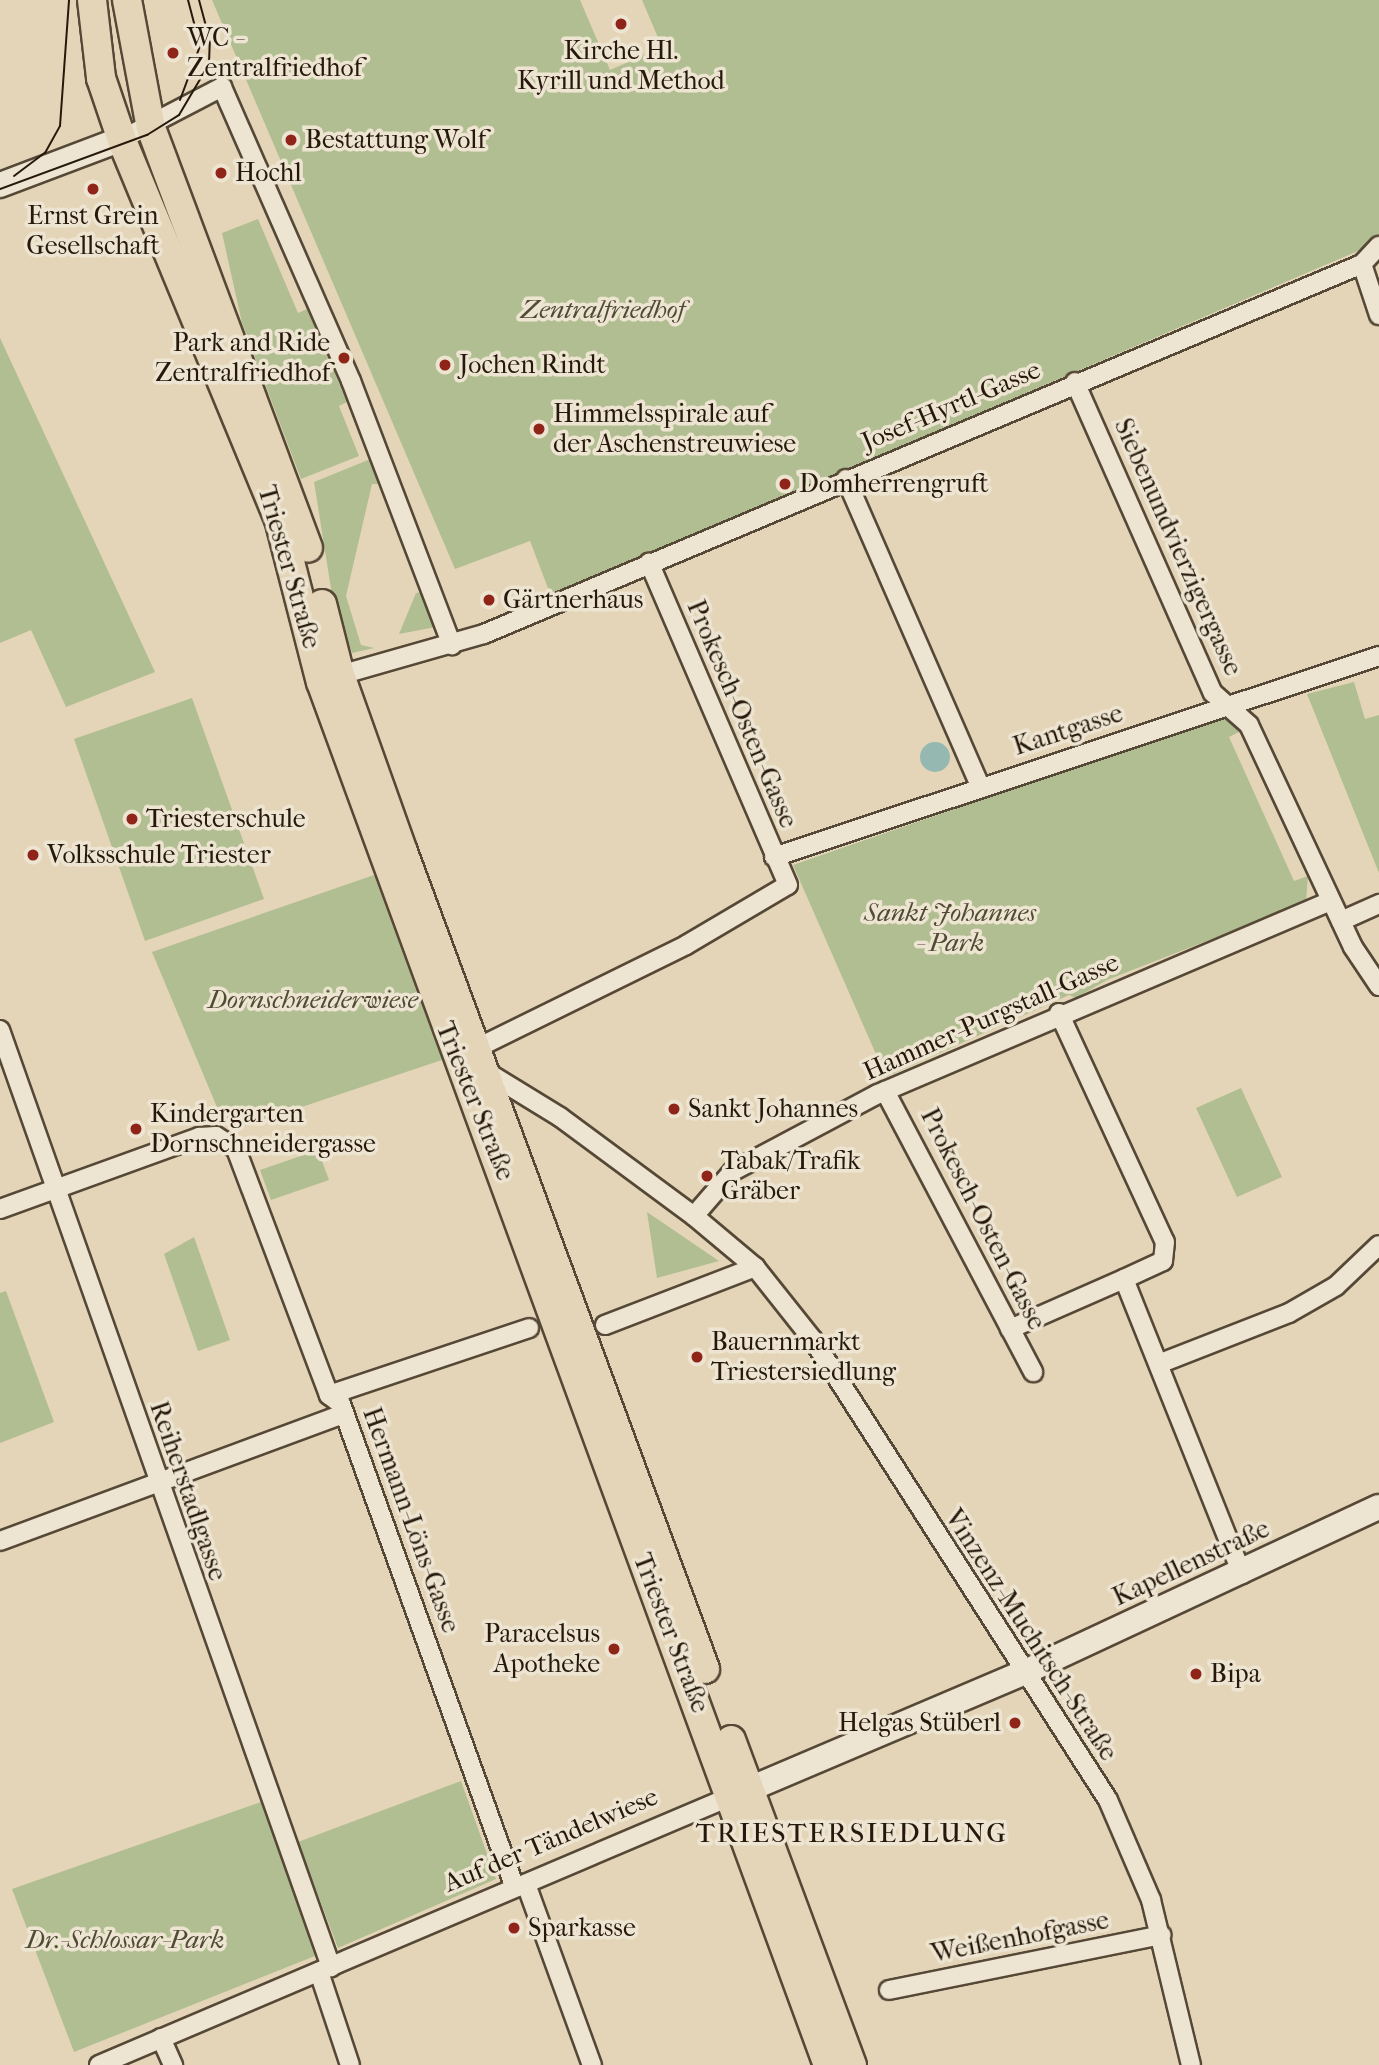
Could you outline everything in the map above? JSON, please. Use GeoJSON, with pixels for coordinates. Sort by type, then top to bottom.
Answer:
{"type":"FeatureCollection","features":[{"type":"Feature","properties":{"kind":"main road","name":"Triester Straße"},"geometry":{"type":"LineString","coordinates":[[92,0],[101,78],[122,139],[279,519],[321,682],[739,1794],[852,2065]]}},
{"type":"Feature","properties":{"kind":"main road","name":"Triester Straße"},"geometry":{"type":"LineString","coordinates":[[127,0],[151,128],[297,510],[340,675],[480,1060],[739,1794],[828,2065]]}},
{"type":"Feature","properties":{"kind":"main road"},"geometry":{"type":"LineString","coordinates":[[0,185],[122,139]]}},
{"type":"Feature","properties":{"kind":"main road","name":"Kapellenstraße"},"geometry":{"type":"LineString","coordinates":[[1027,1671],[1242,1574],[1379,1507]]}},
{"type":"Feature","properties":{"kind":"main road","name":"Auf der Tändelwiese"},"geometry":{"type":"LineString","coordinates":[[739,1794],[1027,1671]]}},
{"type":"Feature","properties":{"kind":"street"},"geometry":{"type":"LineString","coordinates":[[122,139],[151,128],[222,87],[351,381],[452,645]]}},
{"type":"Feature","properties":{"kind":"street","name":"Josef-Hyrtl-Gasse"},"geometry":{"type":"LineString","coordinates":[[340,675],[452,645],[649,564],[1075,382],[1362,264],[1379,246]]}},
{"type":"Feature","properties":{"kind":"street"},"geometry":{"type":"LineString","coordinates":[[1362,264],[1379,315]]}},
{"type":"Feature","properties":{"kind":"street","name":"Siebenundvierzigergasse"},"geometry":{"type":"LineString","coordinates":[[1075,382],[1213,694],[1249,725],[1331,901],[1379,986]]}},
{"type":"Feature","properties":{"kind":"street"},"geometry":{"type":"LineString","coordinates":[[846,479],[980,786]]}},
{"type":"Feature","properties":{"kind":"street","name":"Prokesch-Osten-Gasse"},"geometry":{"type":"LineString","coordinates":[[649,564],[788,886],[727,922]]}},
{"type":"Feature","properties":{"kind":"street","name":"Kantgasse"},"geometry":{"type":"LineString","coordinates":[[775,857],[980,786],[1379,656]]}},
{"type":"Feature","properties":{"kind":"street","name":"Hammer-Purgstall-Gasse"},"geometry":{"type":"LineString","coordinates":[[694,1216],[733,1171],[885,1091],[1059,1013],[1331,901]]}},
{"type":"Feature","properties":{"kind":"street"},"geometry":{"type":"LineString","coordinates":[[1341,921],[1379,904]]}},
{"type":"Feature","properties":{"kind":"street","name":"Triester Straße"},"geometry":{"type":"LineString","coordinates":[[480,1060],[727,922]]}},
{"type":"Feature","properties":{"kind":"street"},"geometry":{"type":"LineString","coordinates":[[1010,1329],[1163,1261],[1165,1242],[1059,1013]]}},
{"type":"Feature","properties":{"kind":"street","name":"Reiherstadlgasse"},"geometry":{"type":"LineString","coordinates":[[0,1030],[325,1969],[350,2065]]}},
{"type":"Feature","properties":{"kind":"street","name":"Vinzenz-Muchitsch-Straße"},"geometry":{"type":"LineString","coordinates":[[480,1060],[694,1216],[755,1267],[813,1340],[928,1528],[1027,1671],[1108,1800],[1139,1866],[1162,1935],[1191,2065]]}},
{"type":"Feature","properties":{"kind":"street","name":"Prokesch-Osten-Gasse"},"geometry":{"type":"LineString","coordinates":[[885,1091],[1033,1372]]}},
{"type":"Feature","properties":{"kind":"street","name":"Hermann-Löns-Gasse"},"geometry":{"type":"LineString","coordinates":[[55,1190],[199,1137],[227,1140],[236,1149],[329,1395],[344,1414],[521,1886],[592,2065]]}},
{"type":"Feature","properties":{"kind":"street"},"geometry":{"type":"LineString","coordinates":[[0,1209],[55,1190]]}},
{"type":"Feature","properties":{"kind":"street"},"geometry":{"type":"LineString","coordinates":[[1161,1363],[1289,1312],[1336,1286],[1379,1245]]}},
{"type":"Feature","properties":{"kind":"street"},"geometry":{"type":"LineString","coordinates":[[605,1325],[755,1267]]}},
{"type":"Feature","properties":{"kind":"street"},"geometry":{"type":"LineString","coordinates":[[1124,1279],[1161,1363],[1242,1574]]}},
{"type":"Feature","properties":{"kind":"street"},"geometry":{"type":"LineString","coordinates":[[329,1395],[529,1328]]}},
{"type":"Feature","properties":{"kind":"street"},"geometry":{"type":"LineString","coordinates":[[0,1541],[344,1414]]}},
{"type":"Feature","properties":{"kind":"street","name":"Auf der Tändelwiese"},"geometry":{"type":"LineString","coordinates":[[99,2065],[739,1794]]}},
{"type":"Feature","properties":{"kind":"street","name":"Weißenhofgasse"},"geometry":{"type":"LineString","coordinates":[[889,1990],[1162,1935]]}},
{"type":"Feature","properties":{"kind":"street"},"geometry":{"type":"LineString","coordinates":[[161,2038],[173,2065]]}},
{"type":"Feature","properties":{"kind":"green space","name":"Zentralfriedhof"},"geometry":{"type":"Polygon","coordinates":[[[212,0],[580,0],[610,70],[662,47],[642,0],[1379,0],[1379,242],[551,596],[530,541],[455,569],[212,0]]]}},
{"type":"Feature","properties":{"kind":"green space"},"geometry":{"type":"Polygon","coordinates":[[[258,219],[298,313],[307,309],[347,402],[339,406],[359,456],[301,479],[242,323],[222,233],[258,219]]]}},
{"type":"Feature","properties":{"kind":"green space"},"geometry":{"type":"Polygon","coordinates":[[[0,338],[155,672],[66,707],[31,630],[0,643],[0,338]]]}},
{"type":"Feature","properties":{"kind":"green space"},"geometry":{"type":"Polygon","coordinates":[[[373,458],[384,484],[372,484],[346,596],[361,645],[374,648],[352,653],[333,601],[314,482],[373,458]]]}},
{"type":"Feature","properties":{"kind":"green space"},"geometry":{"type":"Polygon","coordinates":[[[422,592],[436,627],[399,634],[416,593],[422,592]]]}},
{"type":"Feature","properties":{"kind":"green space"},"geometry":{"type":"Polygon","coordinates":[[[1354,682],[1365,719],[1379,715],[1379,873],[1307,694],[1354,682]]]}},
{"type":"Feature","properties":{"kind":"green space"},"geometry":{"type":"Polygon","coordinates":[[[192,698],[264,899],[145,941],[74,739],[192,698]]]}},
{"type":"Feature","properties":{"kind":"green space","name":"Sankt Johannes - Park"},"geometry":{"type":"Polygon","coordinates":[[[1225,715],[1241,731],[1229,737],[1294,881],[1308,876],[1306,902],[1107,980],[1076,998],[1069,995],[886,1077],[793,865],[1225,715]]]}},
{"type":"Feature","properties":{"kind":"green space","name":"Dornschneiderwiese"},"geometry":{"type":"Polygon","coordinates":[[[374,875],[442,1060],[239,1128],[219,1112],[152,952],[374,875]]]}},
{"type":"Feature","properties":{"kind":"green space"},"geometry":{"type":"Polygon","coordinates":[[[1241,1088],[1282,1177],[1237,1197],[1196,1108],[1241,1088]]]}},
{"type":"Feature","properties":{"kind":"green space"},"geometry":{"type":"Polygon","coordinates":[[[318,1150],[329,1180],[271,1200],[260,1170],[318,1150]]]}},
{"type":"Feature","properties":{"kind":"green space"},"geometry":{"type":"Polygon","coordinates":[[[647,1212],[719,1261],[657,1278],[647,1212]]]}},
{"type":"Feature","properties":{"kind":"green space"},"geometry":{"type":"Polygon","coordinates":[[[194,1237],[230,1340],[198,1351],[164,1254],[194,1237]]]}},
{"type":"Feature","properties":{"kind":"green space"},"geometry":{"type":"Polygon","coordinates":[[[6,1291],[54,1422],[0,1443],[0,1293],[6,1291]]]}},
{"type":"Feature","properties":{"kind":"green space"},"geometry":{"type":"Polygon","coordinates":[[[461,1781],[496,1879],[338,1948],[298,1842],[461,1781]]]}},
{"type":"Feature","properties":{"kind":"green space","name":"Dr.-Schlossar-Park"},"geometry":{"type":"Polygon","coordinates":[[[261,1802],[315,1956],[74,2052],[12,1889],[261,1802]]]}},
{"type":"Feature","properties":{"kind":"water"},"geometry":{"type":"Polygon","coordinates":[[[935,742],[946,746],[950,757],[946,768],[935,772],[924,768],[920,757],[924,746],[935,742]]]}},
{"type":"Feature","properties":{"kind":"tram line"},"geometry":{"type":"LineString","coordinates":[[14,176],[45,153],[60,126],[69,0]]}},
{"type":"Feature","properties":{"kind":"tram line"},"geometry":{"type":"LineString","coordinates":[[180,100],[200,46],[188,0]]}},
{"type":"Feature","properties":{"kind":"tram line"},"geometry":{"type":"LineString","coordinates":[[0,189],[147,135],[179,115],[209,64],[210,41],[199,0]]}},
{"type":"Feature","properties":{"kind":"place","name":"Kirche Hl. Kyrill und Method"},"geometry":{"type":"Point","coordinates":[621,24]}},
{"type":"Feature","properties":{"kind":"place","name":"WC - Zentralfriedhof"},"geometry":{"type":"Point","coordinates":[173,53]}},
{"type":"Feature","properties":{"kind":"place","name":"Bestattung Wolf"},"geometry":{"type":"Point","coordinates":[291,140]}},
{"type":"Feature","properties":{"kind":"place","name":"Hochl"},"geometry":{"type":"Point","coordinates":[221,173]}},
{"type":"Feature","properties":{"kind":"place","name":"Ernst Grein Gesellschaft"},"geometry":{"type":"Point","coordinates":[93,189]}},
{"type":"Feature","properties":{"kind":"place","name":"Park and Ride Zentralfriedhof"},"geometry":{"type":"Point","coordinates":[344,358]}},
{"type":"Feature","properties":{"kind":"place","name":"Jochen Rindt"},"geometry":{"type":"Point","coordinates":[445,365]}},
{"type":"Feature","properties":{"kind":"place","name":"Himmelsspirale auf der Aschenstreuwiese"},"geometry":{"type":"Point","coordinates":[539,429]}},
{"type":"Feature","properties":{"kind":"place","name":"Domherrengruft"},"geometry":{"type":"Point","coordinates":[785,484]}},
{"type":"Feature","properties":{"kind":"place","name":"Gärtnerhaus"},"geometry":{"type":"Point","coordinates":[489,600]}},
{"type":"Feature","properties":{"kind":"place","name":"Triesterschule"},"geometry":{"type":"Point","coordinates":[132,819]}},
{"type":"Feature","properties":{"kind":"place","name":"Volksschule Triester"},"geometry":{"type":"Point","coordinates":[33,855]}},
{"type":"Feature","properties":{"kind":"place","name":"Sankt Johannes"},"geometry":{"type":"Point","coordinates":[674,1109]}},
{"type":"Feature","properties":{"kind":"place","name":"Kindergarten Dornschneidergasse"},"geometry":{"type":"Point","coordinates":[136,1129]}},
{"type":"Feature","properties":{"kind":"place","name":"Tabak/Trafik Gräber"},"geometry":{"type":"Point","coordinates":[707,1176]}},
{"type":"Feature","properties":{"kind":"place","name":"Bauernmarkt Triestersiedlung"},"geometry":{"type":"Point","coordinates":[697,1357]}},
{"type":"Feature","properties":{"kind":"place","name":"Paracelsus Apotheke"},"geometry":{"type":"Point","coordinates":[614,1649]}},
{"type":"Feature","properties":{"kind":"place","name":"Bipa"},"geometry":{"type":"Point","coordinates":[1196,1674]}},
{"type":"Feature","properties":{"kind":"place","name":"Helgas Stüberl"},"geometry":{"type":"Point","coordinates":[1015,1723]}},
{"type":"Feature","properties":{"kind":"place","name":"Sparkasse"},"geometry":{"type":"Point","coordinates":[514,1928]}},
{"type":"Feature","properties":{"kind":"district","name":"TRIESTERSIEDLUNG"},"geometry":{"type":"Point","coordinates":[852,1833]}}]}
